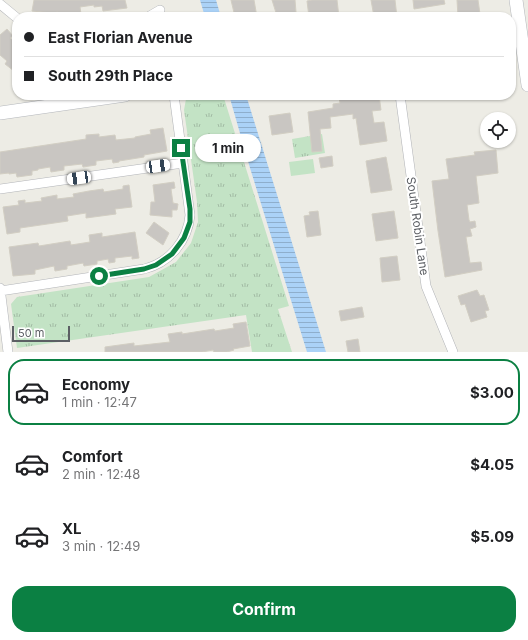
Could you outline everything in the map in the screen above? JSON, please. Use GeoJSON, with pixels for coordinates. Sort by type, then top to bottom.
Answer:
{"type":"FeatureCollection","features":[{"type":"Feature","properties":{"kind":"main road"},"geometry":{"type":"LineString","coordinates":[[516,0],[520,37],[528,85]]}},
{"type":"Feature","properties":{"kind":"main road"},"geometry":{"type":"LineString","coordinates":[[0,113],[90,100]]}},
{"type":"Feature","properties":{"kind":"street"},"geometry":{"type":"LineString","coordinates":[[0,2],[12,13]]}},
{"type":"Feature","properties":{"kind":"street"},"geometry":{"type":"LineString","coordinates":[[8,352],[3,340],[0,290],[144,269],[162,262],[176,250],[186,234],[190,222],[190,209],[175,100]]}},
{"type":"Feature","properties":{"kind":"street","name":"South Robin Lane"},"geometry":{"type":"LineString","coordinates":[[401,100],[426,286],[453,352]]}},
{"type":"Feature","properties":{"kind":"street"},"geometry":{"type":"LineString","coordinates":[[0,189],[184,163]]}},
{"type":"Feature","properties":{"kind":"green space"},"geometry":{"type":"Polygon","coordinates":[[[186,100],[225,100],[289,306],[278,309],[292,352],[252,352],[246,315],[17,348],[11,304],[17,297],[149,277],[176,262],[191,243],[198,222],[197,202],[184,110],[186,100]]]}},
{"type":"Feature","properties":{"kind":"green space"},"geometry":{"type":"Polygon","coordinates":[[[322,134],[325,153],[295,158],[292,139],[322,134]]]}},
{"type":"Feature","properties":{"kind":"green space"},"geometry":{"type":"Polygon","coordinates":[[[313,159],[315,173],[291,176],[289,162],[313,159]]]}},
{"type":"Feature","properties":{"kind":"water"},"geometry":{"type":"Polygon","coordinates":[[[200,0],[216,0],[220,12],[204,12],[200,0]]]}},
{"type":"Feature","properties":{"kind":"water"},"geometry":{"type":"Polygon","coordinates":[[[230,100],[248,100],[326,352],[307,352],[230,100]]]}},
{"type":"Feature","properties":{"kind":"building"},"geometry":{"type":"Polygon","coordinates":[[[34,0],[125,0],[127,8],[103,11],[102,6],[94,7],[94,5],[80,7],[81,12],[32,11],[34,0]]]}},
{"type":"Feature","properties":{"kind":"building"},"geometry":{"type":"Polygon","coordinates":[[[231,0],[254,0],[256,12],[234,12],[231,0]]]}},
{"type":"Feature","properties":{"kind":"building"},"geometry":{"type":"Polygon","coordinates":[[[272,0],[295,0],[296,12],[276,12],[272,0]]]}},
{"type":"Feature","properties":{"kind":"building"},"geometry":{"type":"Polygon","coordinates":[[[337,0],[338,12],[308,12],[307,1],[337,0]]]}},
{"type":"Feature","properties":{"kind":"building"},"geometry":{"type":"Polygon","coordinates":[[[371,0],[395,0],[396,12],[373,12],[371,0]]]}},
{"type":"Feature","properties":{"kind":"building"},"geometry":{"type":"Polygon","coordinates":[[[413,0],[444,0],[445,4],[414,9],[413,0]]]}},
{"type":"Feature","properties":{"kind":"building"},"geometry":{"type":"Polygon","coordinates":[[[457,0],[478,0],[480,12],[458,12],[457,0]]]}},
{"type":"Feature","properties":{"kind":"building"},"geometry":{"type":"Polygon","coordinates":[[[7,29],[12,35],[10,38],[12,39],[12,69],[5,64],[7,61],[0,55],[0,35],[7,29]]]}},
{"type":"Feature","properties":{"kind":"building"},"geometry":{"type":"Polygon","coordinates":[[[339,100],[380,100],[381,110],[372,111],[374,123],[384,122],[387,141],[360,145],[356,118],[353,119],[353,114],[330,117],[331,128],[320,129],[322,151],[312,152],[308,112],[333,108],[333,104],[340,103],[339,100]]]}},
{"type":"Feature","properties":{"kind":"building"},"geometry":{"type":"Polygon","coordinates":[[[290,113],[293,132],[272,135],[269,116],[290,113]]]}},
{"type":"Feature","properties":{"kind":"building"},"geometry":{"type":"Polygon","coordinates":[[[163,128],[167,151],[113,163],[112,159],[96,161],[96,165],[83,167],[82,164],[64,166],[64,170],[51,172],[50,167],[38,169],[32,171],[32,175],[17,177],[16,173],[0,174],[0,152],[86,139],[86,135],[99,134],[99,137],[115,135],[116,140],[135,138],[151,134],[150,130],[163,128]]]}},
{"type":"Feature","properties":{"kind":"building"},"geometry":{"type":"Polygon","coordinates":[[[496,150],[498,173],[476,176],[479,203],[467,205],[469,220],[470,222],[475,221],[476,227],[470,229],[472,236],[466,237],[470,263],[481,262],[482,270],[445,277],[432,181],[449,179],[446,159],[475,155],[474,152],[496,150]]]}},
{"type":"Feature","properties":{"kind":"building"},"geometry":{"type":"Polygon","coordinates":[[[332,156],[333,166],[321,168],[319,158],[332,156]]]}},
{"type":"Feature","properties":{"kind":"building"},"geometry":{"type":"Polygon","coordinates":[[[386,157],[392,190],[371,193],[366,161],[386,157]]]}},
{"type":"Feature","properties":{"kind":"building"},"geometry":{"type":"Polygon","coordinates":[[[174,182],[175,188],[171,189],[173,203],[178,204],[177,210],[172,210],[172,217],[150,215],[151,202],[155,202],[153,185],[174,182]]]}},
{"type":"Feature","properties":{"kind":"building"},"geometry":{"type":"Polygon","coordinates":[[[129,185],[132,207],[115,209],[116,214],[86,218],[86,213],[67,216],[68,221],[20,228],[20,232],[7,234],[3,207],[19,205],[18,201],[25,200],[25,203],[42,201],[41,198],[57,195],[57,199],[74,197],[73,194],[103,189],[104,192],[123,189],[123,186],[129,185]]]}},
{"type":"Feature","properties":{"kind":"building"},"geometry":{"type":"Polygon","coordinates":[[[318,211],[321,235],[307,237],[304,216],[310,215],[309,212],[318,211]]]}},
{"type":"Feature","properties":{"kind":"building"},"geometry":{"type":"Polygon","coordinates":[[[394,211],[398,238],[376,241],[372,214],[394,211]]]}},
{"type":"Feature","properties":{"kind":"building"},"geometry":{"type":"Polygon","coordinates":[[[154,222],[169,233],[163,245],[146,233],[154,222]]]}},
{"type":"Feature","properties":{"kind":"building"},"geometry":{"type":"Polygon","coordinates":[[[135,232],[139,258],[132,259],[132,256],[115,258],[115,262],[109,263],[108,259],[97,261],[97,264],[84,266],[83,263],[67,266],[67,269],[55,271],[54,266],[35,270],[35,274],[13,276],[9,247],[38,243],[39,246],[70,241],[71,245],[90,242],[89,235],[102,233],[102,237],[135,232]]]}},
{"type":"Feature","properties":{"kind":"building"},"geometry":{"type":"Polygon","coordinates":[[[397,256],[400,280],[382,282],[380,258],[397,256]]]}},
{"type":"Feature","properties":{"kind":"building"},"geometry":{"type":"Polygon","coordinates":[[[477,290],[480,296],[484,295],[489,310],[485,311],[487,317],[471,322],[465,304],[461,305],[458,296],[477,290]]]}},
{"type":"Feature","properties":{"kind":"building"},"geometry":{"type":"Polygon","coordinates":[[[362,307],[364,317],[341,321],[339,311],[362,307]]]}},
{"type":"Feature","properties":{"kind":"building"},"geometry":{"type":"Polygon","coordinates":[[[246,322],[250,346],[233,349],[234,350],[227,352],[214,352],[213,350],[202,352],[105,352],[105,347],[134,343],[134,346],[170,342],[168,334],[182,332],[182,334],[214,329],[215,331],[234,328],[233,324],[246,322]]]}},
{"type":"Feature","properties":{"kind":"building"},"geometry":{"type":"Polygon","coordinates":[[[358,339],[360,352],[348,352],[346,341],[358,339]]]}},
{"type":"Feature","properties":{"kind":"route"},"geometry":{"type":"LineString","coordinates":[[99,276],[150,268],[168,258],[184,238],[190,222],[190,209],[181,148]]}}]}
